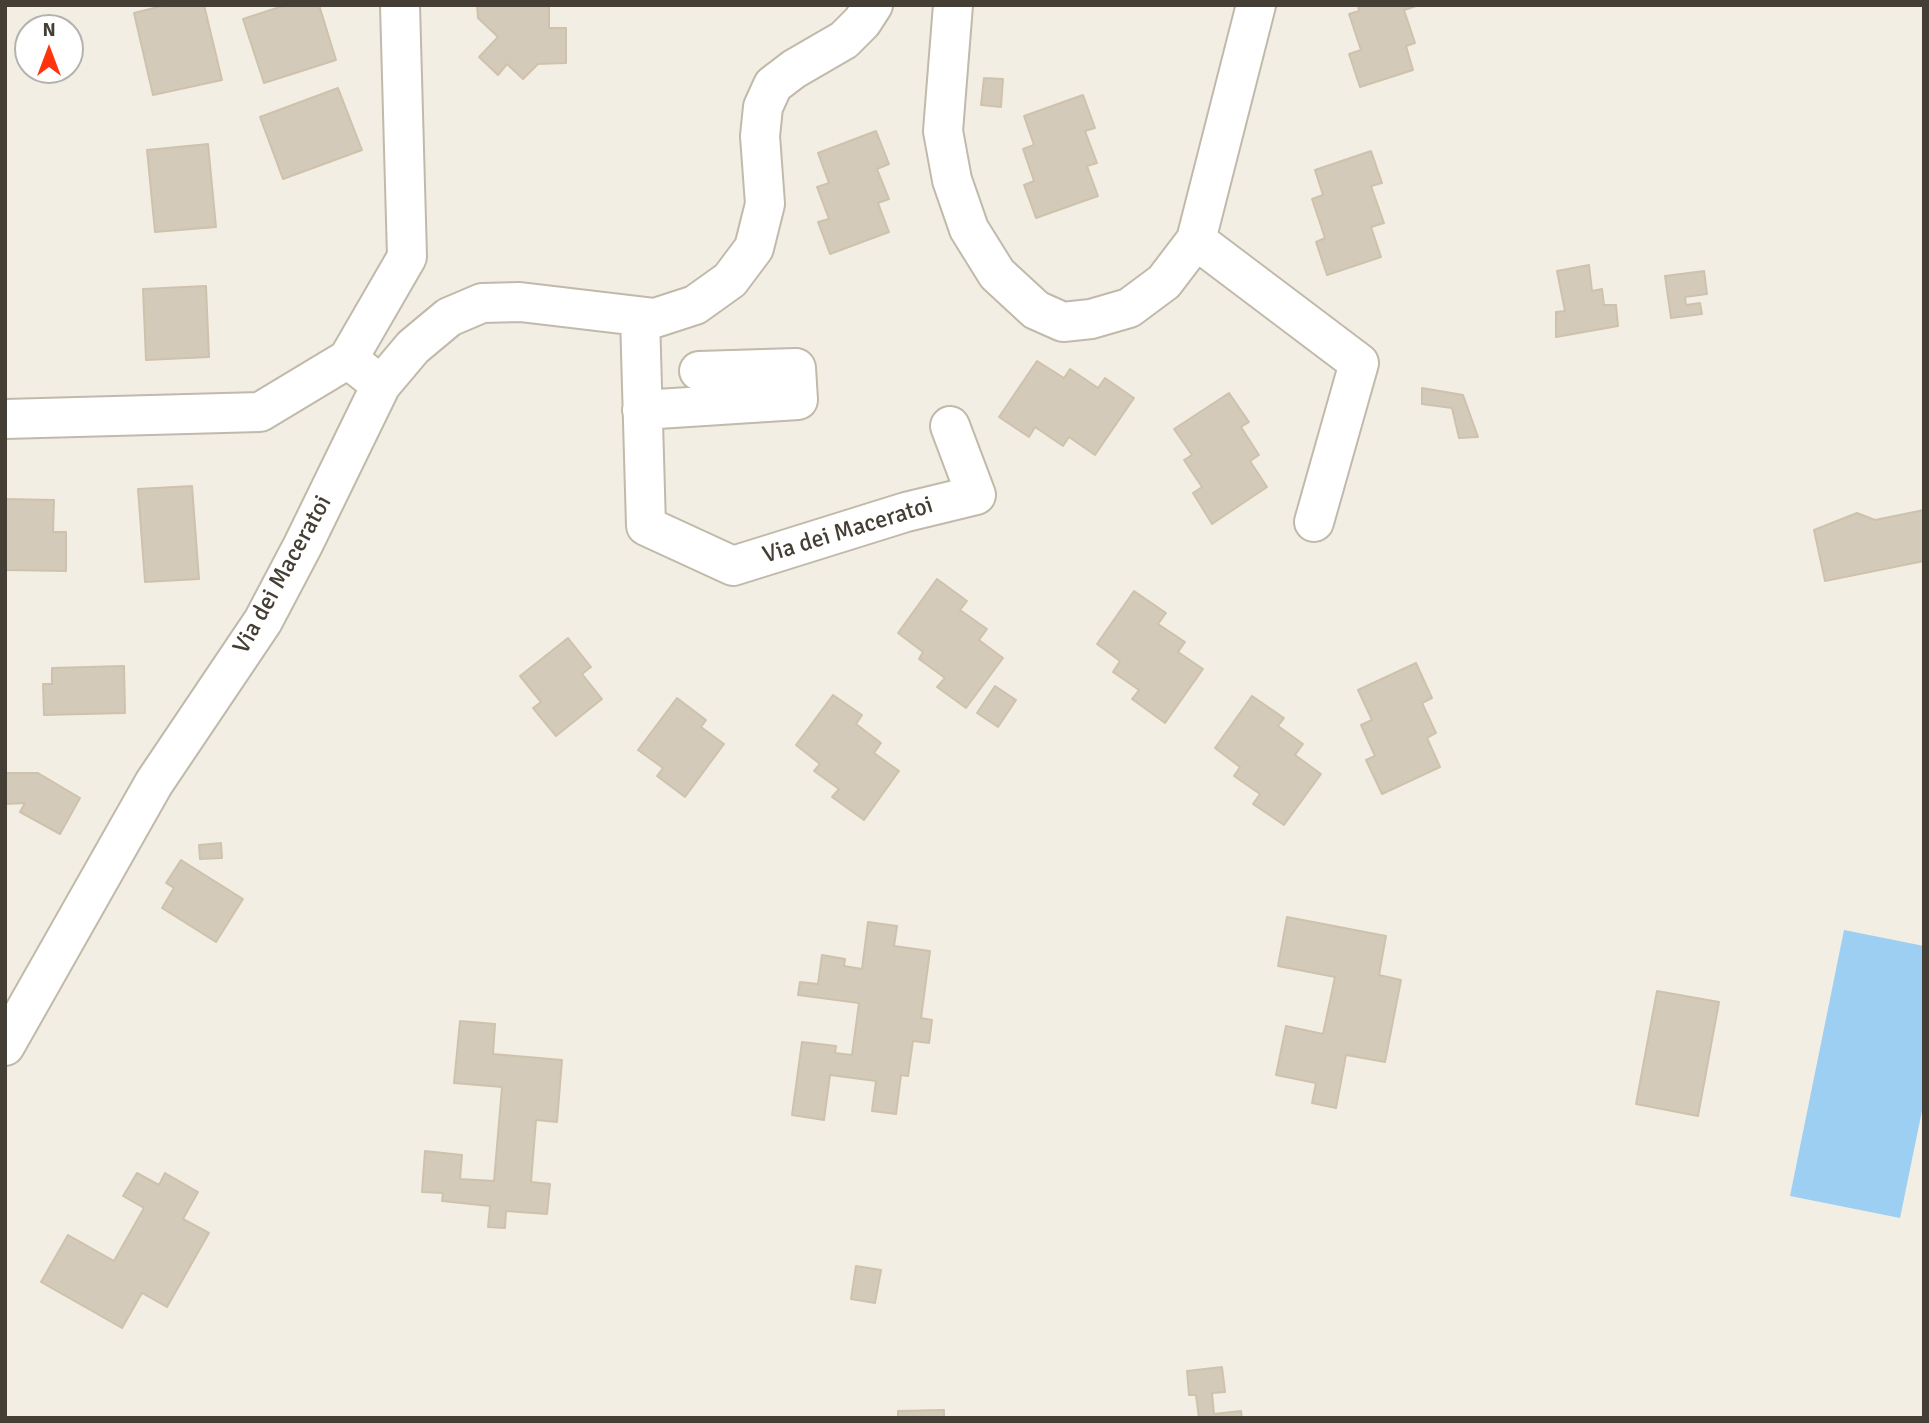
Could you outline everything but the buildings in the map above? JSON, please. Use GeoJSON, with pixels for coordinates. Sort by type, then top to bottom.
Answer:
{"type":"FeatureCollection","features":[{"type":"Feature","properties":{"kind":"street"},"geometry":{"type":"LineString","coordinates":[[5,419],[260,412],[348,359],[407,257],[400,5]]}},
{"type":"Feature","properties":{"kind":"street","name":"Via dei Maceratoi"},"geometry":{"type":"LineString","coordinates":[[5,1046],[154,783],[263,621],[381,385],[412,347],[449,317],[482,303],[520,302],[655,318],[695,305],[730,280],[754,248],[765,204],[760,136],[763,107],[773,85],[794,69],[844,40],[862,22],[873,5]]}},
{"type":"Feature","properties":{"kind":"street"},"geometry":{"type":"LineString","coordinates":[[953,5],[943,131],[952,180],[969,229],[997,274],[1036,310],[1063,321],[1091,319],[1129,308],[1164,282],[1196,240],[1256,5]]}},
{"type":"Feature","properties":{"kind":"street"},"geometry":{"type":"LineString","coordinates":[[1196,240],[1359,363],[1314,522]]}},
{"type":"Feature","properties":{"kind":"street","name":"Via dei Maceratoi"},"geometry":{"type":"LineString","coordinates":[[639,317],[646,526],[733,566],[905,512],[976,495],[950,426]]}},
{"type":"Feature","properties":{"kind":"street"},"geometry":{"type":"LineString","coordinates":[[348,359],[381,385]]}},
{"type":"Feature","properties":{"kind":"street"},"geometry":{"type":"LineString","coordinates":[[642,410],[798,400],[796,368],[699,370]]}},
{"type":"Feature","properties":{"kind":"water"},"geometry":{"type":"Polygon","coordinates":[[[1844,930],[1924,946],[1924,1101],[1900,1218],[1790,1196],[1844,930]]]}}]}
